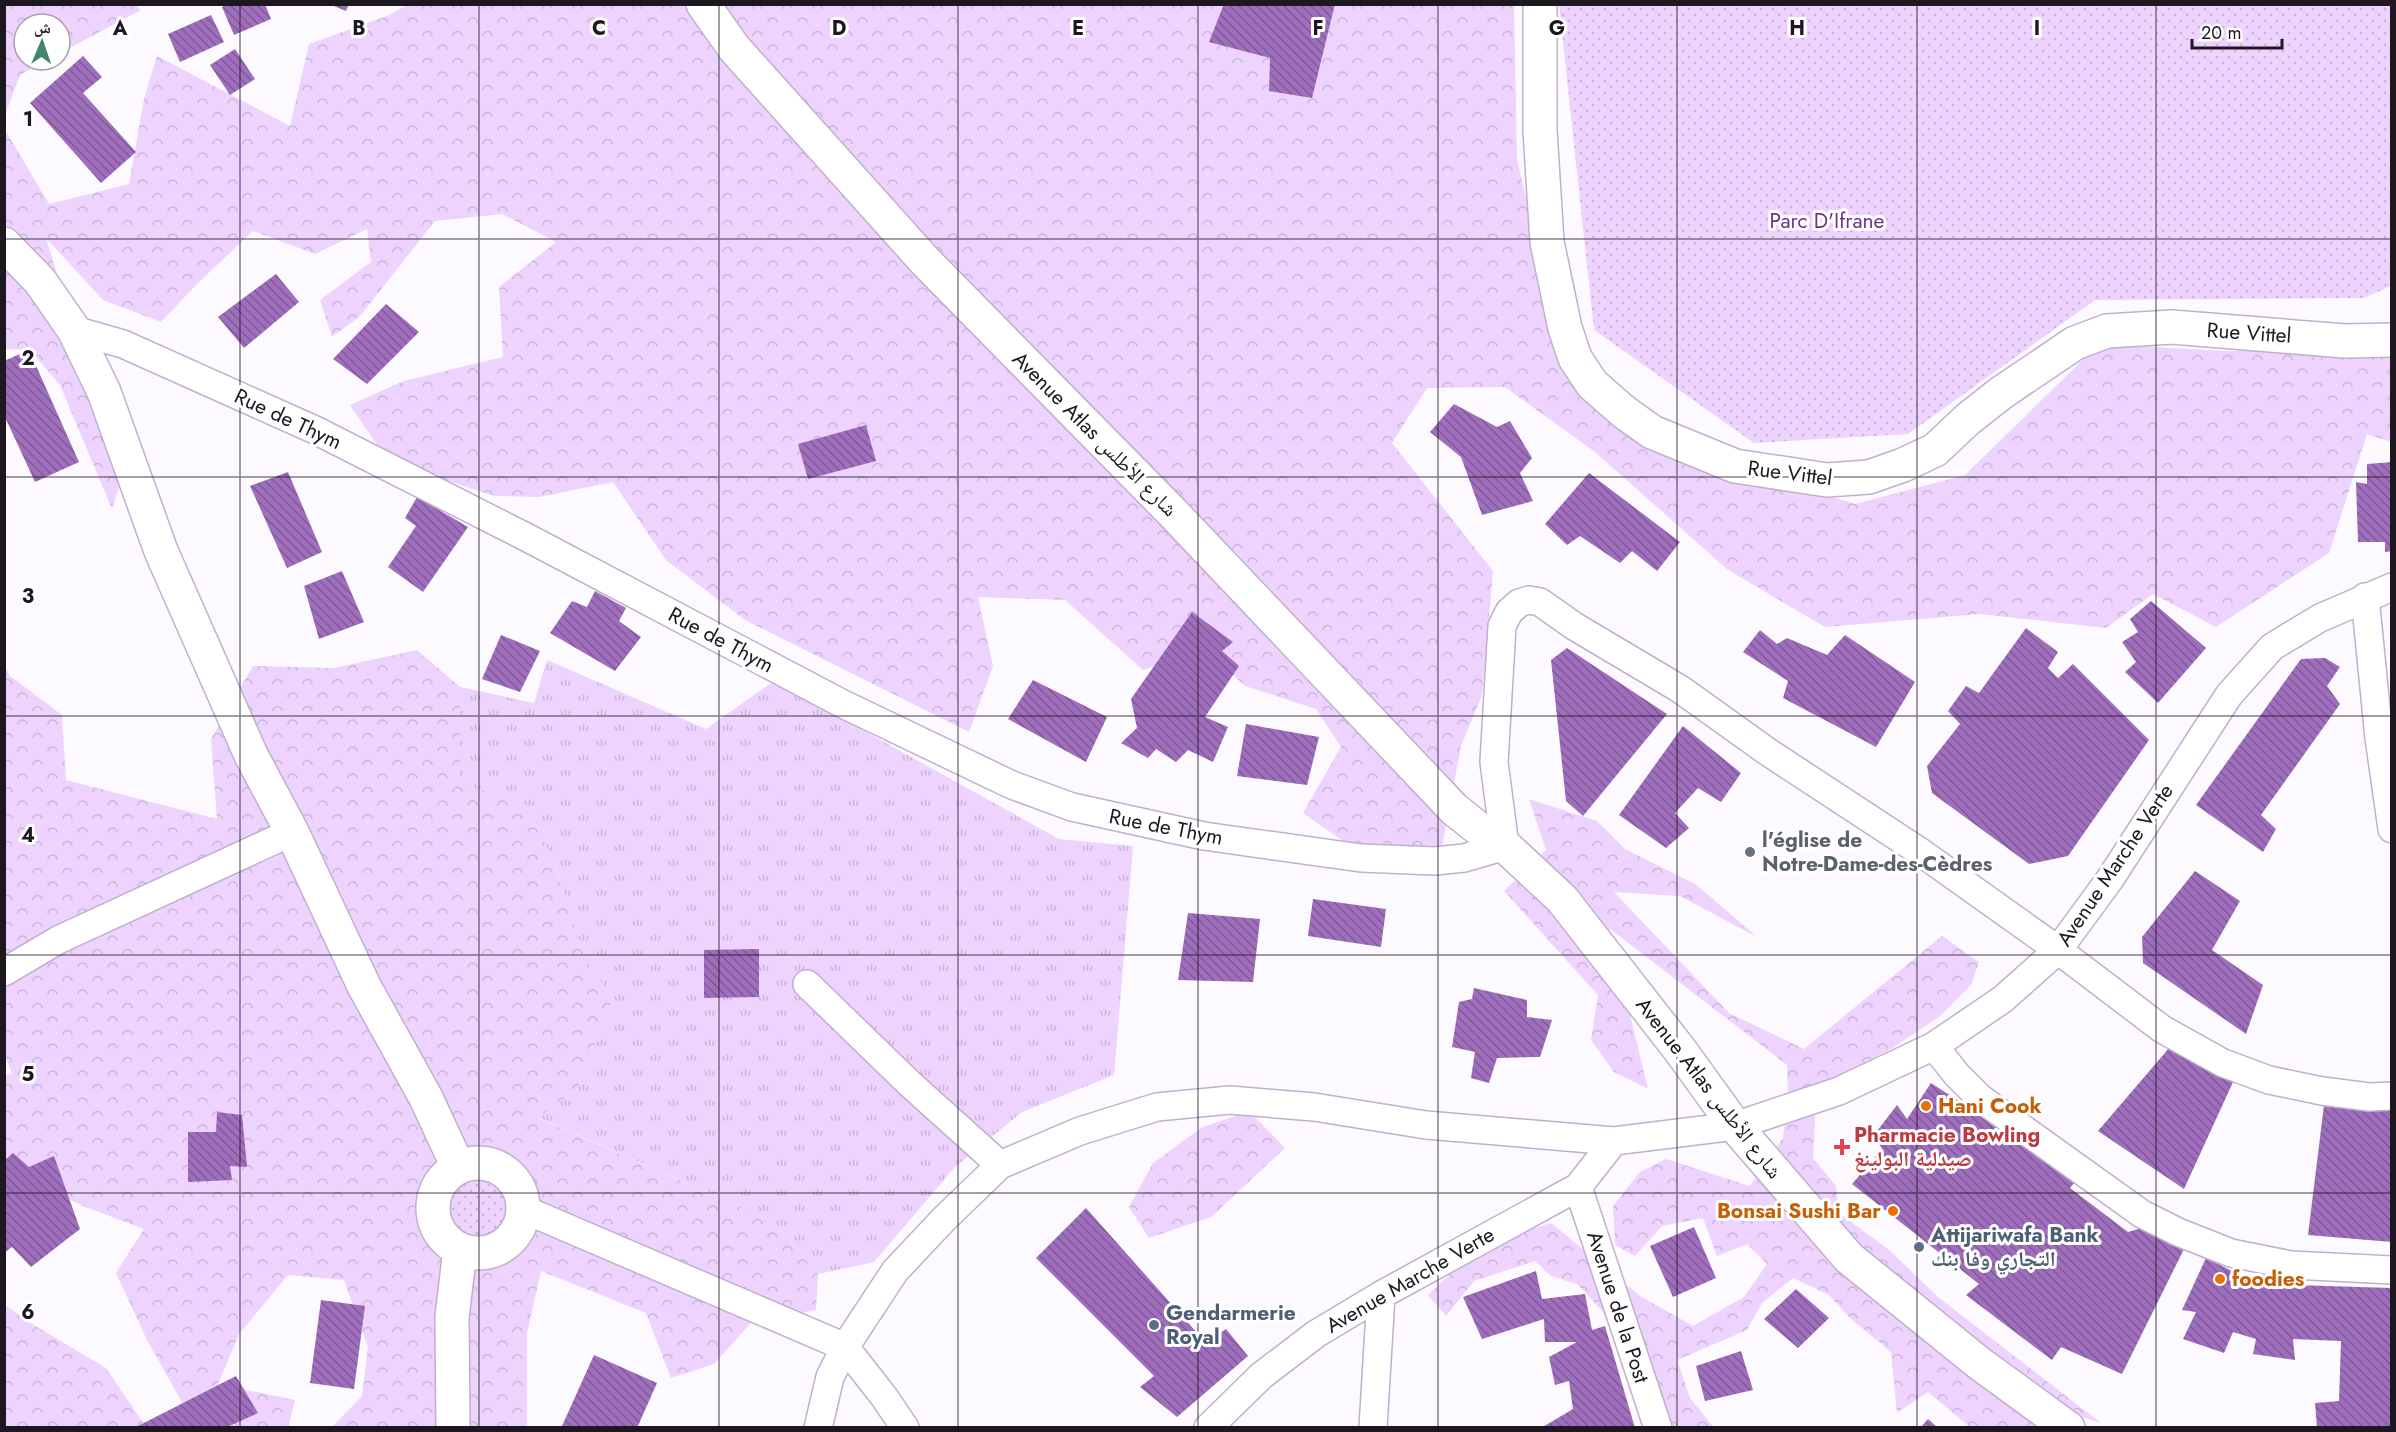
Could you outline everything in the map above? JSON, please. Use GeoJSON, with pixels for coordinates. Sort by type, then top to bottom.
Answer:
{"type":"FeatureCollection","features":[{"type":"Feature","properties":{"kind":"street","name":"Avenue Atlas شارع الأطلس"},"geometry":{"type":"LineString","coordinates":[[702,4],[734,48],[925,261],[1173,513],[1455,809],[1484,833],[1505,846],[1562,899],[1680,1050],[1734,1126],[1850,1258],[1979,1363],[2068,1428]]}},
{"type":"Feature","properties":{"kind":"street","name":"Avenue Atlas شارع الأطلس"},"geometry":{"type":"LineString","coordinates":[[726,4],[785,79],[975,285],[1465,793],[1482,812],[1505,846]]}},
{"type":"Feature","properties":{"kind":"street","name":"Rue Vittel"},"geometry":{"type":"LineString","coordinates":[[1540,4],[1540,130],[1547,242],[1565,328],[1575,358],[1592,384],[1624,412],[1652,432],[1735,466],[1827,480],[1869,477],[1903,465],[1935,450],[1968,419],[2001,393],[2075,343],[2107,331],[2172,327],[2345,341],[2391,340]]}},
{"type":"Feature","properties":{"kind":"street"},"geometry":{"type":"LineString","coordinates":[[4,244],[40,281],[74,330],[104,392],[161,551],[200,644],[251,755],[292,832],[364,986],[426,1098],[458,1167]]}},
{"type":"Feature","properties":{"kind":"street","name":"Rue de Thym"},"geometry":{"type":"LineString","coordinates":[[74,330],[133,348],[315,430],[526,537],[843,704],[1012,785],[1072,807],[1204,836],[1361,858],[1435,861],[1464,858],[1505,846]]}},
{"type":"Feature","properties":{"kind":"street","name":"Avenue Marche Verte"},"geometry":{"type":"LineString","coordinates":[[818,1428],[830,1377],[845,1347],[895,1271],[944,1219],[1000,1166],[1080,1131],[1157,1107],[1230,1100],[1314,1107],[1426,1125],[1614,1141],[1734,1126],[1839,1091],[1934,1046],[2003,999],[2058,950],[2110,879],[2229,695],[2272,647],[2320,618],[2391,587]]}},
{"type":"Feature","properties":{"kind":"street"},"geometry":{"type":"LineString","coordinates":[[2365,597],[2391,829]]}},
{"type":"Feature","properties":{"kind":"street"},"geometry":{"type":"LineString","coordinates":[[1505,846],[1494,762],[1499,645],[1502,626],[1509,612],[1519,603],[1529,600],[1540,602],[1574,626],[1680,689],[1768,752],[1919,851],[2058,950],[2162,1029],[2223,1063],[2269,1080],[2322,1091],[2369,1097],[2391,1096]]}},
{"type":"Feature","properties":{"kind":"street"},"geometry":{"type":"LineString","coordinates":[[4,972],[58,940],[292,832]]}},
{"type":"Feature","properties":{"kind":"street"},"geometry":{"type":"LineString","coordinates":[[807,984],[909,1083],[1000,1166]]}},
{"type":"Feature","properties":{"kind":"street"},"geometry":{"type":"LineString","coordinates":[[1934,1046],[1957,1075],[1980,1098],[2142,1214],[2178,1232],[2231,1253],[2291,1265],[2391,1270]]}},
{"type":"Feature","properties":{"kind":"street","name":"Avenue Marche Verte"},"geometry":{"type":"LineString","coordinates":[[1208,1428],[1270,1369],[1316,1334],[1381,1295],[1578,1187],[1614,1141]]}},
{"type":"Feature","properties":{"kind":"street"},"geometry":{"type":"LineString","coordinates":[[476,1162],[494,1166],[510,1176],[520,1191],[523,1209],[519,1226],[509,1240],[495,1250],[477,1253],[460,1250],[446,1240],[436,1226],[432,1209],[435,1191],[444,1177],[458,1167],[476,1162]]}},
{"type":"Feature","properties":{"kind":"street","name":"Avenue de la Post"},"geometry":{"type":"LineString","coordinates":[[1578,1187],[1658,1428]]}},
{"type":"Feature","properties":{"kind":"street"},"geometry":{"type":"LineString","coordinates":[[523,1209],[845,1347],[905,1428]]}},
{"type":"Feature","properties":{"kind":"street"},"geometry":{"type":"LineString","coordinates":[[453,1428],[452,1317],[460,1250]]}},
{"type":"Feature","properties":{"kind":"street"},"geometry":{"type":"LineString","coordinates":[[1373,1428],[1381,1295]]}},
{"type":"Feature","properties":{"kind":"green space"},"geometry":{"type":"Polygon","coordinates":[[[5,5],[136,5],[141,10],[72,47],[72,12],[12,12],[12,72],[25,72],[20,75],[5,115],[5,5]]]}},
{"type":"Feature","properties":{"kind":"green space"},"geometry":{"type":"Polygon","coordinates":[[[407,5],[1514,5],[1517,160],[1567,365],[1658,443],[1855,504],[1965,475],[2099,344],[2225,351],[2391,349],[2391,442],[2367,434],[2329,553],[2216,627],[2153,594],[2106,628],[1979,614],[1825,627],[1728,570],[1595,452],[1505,387],[1427,388],[1392,443],[1493,571],[1482,695],[1461,746],[1442,846],[1353,848],[1303,813],[1341,747],[1316,709],[1245,686],[1206,650],[1143,670],[1065,600],[978,597],[993,666],[969,732],[745,620],[666,560],[613,482],[539,497],[494,496],[388,461],[350,405],[404,381],[503,357],[499,287],[556,242],[502,214],[435,221],[360,316],[332,337],[320,300],[371,262],[367,229],[315,254],[253,231],[161,322],[103,300],[46,238],[84,362],[124,471],[112,509],[60,385],[30,350],[5,349],[4,128],[49,204],[129,184],[144,99],[157,56],[290,126],[309,44],[387,16],[407,5]]]}},
{"type":"Feature","properties":{"kind":"green space","name":"Parc D'Ifrane"},"geometry":{"type":"Polygon","coordinates":[[[1559,5],[2391,5],[2391,286],[2364,298],[2095,300],[1908,434],[1754,443],[1594,330],[1559,5]]]}},
{"type":"Feature","properties":{"kind":"green space"},"geometry":{"type":"Polygon","coordinates":[[[417,650],[460,687],[460,783],[526,804],[555,864],[585,958],[613,999],[578,1088],[538,1118],[773,1221],[818,1274],[816,1310],[751,1323],[714,1364],[671,1378],[646,1313],[541,1271],[527,1333],[527,1427],[332,1427],[362,1396],[368,1347],[344,1280],[288,1275],[239,1334],[218,1384],[295,1400],[288,1427],[196,1427],[147,1340],[116,1273],[144,1229],[83,1206],[5,1167],[5,1075],[12,1074],[5,1055],[5,667],[10,676],[62,715],[66,780],[217,819],[211,739],[253,666],[334,668],[417,650]]]}},
{"type":"Feature","properties":{"kind":"green space"},"geometry":{"type":"Polygon","coordinates":[[[547,660],[706,729],[774,681],[1059,839],[1133,846],[1114,1075],[1022,1112],[955,1167],[874,1262],[818,1274],[773,1221],[537,1117],[578,1088],[613,999],[585,959],[555,864],[460,784],[460,687],[534,703],[547,660]]]}},
{"type":"Feature","properties":{"kind":"green space"},"geometry":{"type":"Polygon","coordinates":[[[1529,799],[1597,821],[1625,849],[1695,884],[1757,937],[1680,896],[1614,892],[1729,1013],[1804,1049],[1942,936],[1979,962],[1971,985],[1939,1017],[1891,1049],[1817,1086],[1813,1158],[1836,1186],[1839,1213],[1888,1249],[1938,1297],[2101,1423],[2006,1393],[2048,1427],[1970,1427],[1928,1392],[1897,1413],[1891,1352],[1849,1317],[1829,1295],[1793,1278],[1762,1303],[1747,1330],[1677,1360],[1690,1398],[1714,1428],[1673,1427],[1615,1339],[1603,1312],[1577,1284],[1551,1276],[1535,1261],[1474,1281],[1446,1316],[1428,1295],[1450,1274],[1518,1233],[1551,1223],[1640,1296],[1693,1326],[1744,1297],[1767,1264],[1747,1244],[1717,1256],[1703,1218],[1662,1226],[1635,1256],[1615,1245],[1613,1206],[1640,1172],[1666,1159],[1750,1186],[1783,1138],[1788,1094],[1787,1065],[1609,928],[1648,1089],[1614,1072],[1591,1040],[1598,995],[1504,891],[1546,850],[1529,799]]]}},
{"type":"Feature","properties":{"kind":"green space"},"geometry":{"type":"Polygon","coordinates":[[[1249,1111],[1285,1148],[1211,1217],[1149,1238],[1129,1207],[1153,1163],[1201,1128],[1249,1111]]]}},
{"type":"Feature","properties":{"kind":"green space"},"geometry":{"type":"Polygon","coordinates":[[[485,1172],[498,1178],[507,1187],[511,1193],[513,1207],[511,1221],[503,1232],[492,1240],[471,1242],[453,1232],[445,1221],[443,1200],[453,1182],[464,1174],[485,1172]]]}},
{"type":"Feature","properties":{"kind":"green space"},"geometry":{"type":"Polygon","coordinates":[[[4,1304],[27,1321],[106,1368],[146,1427],[5,1427],[4,1304]]]}},
{"type":"Feature","properties":{"kind":"building"},"geometry":{"type":"Polygon","coordinates":[[[228,4],[265,4],[271,19],[234,35],[222,7],[228,4]]]}},
{"type":"Feature","properties":{"kind":"building"},"geometry":{"type":"Polygon","coordinates":[[[329,4],[349,4],[346,11],[329,4]]]}},
{"type":"Feature","properties":{"kind":"building"},"geometry":{"type":"Polygon","coordinates":[[[1224,4],[1335,4],[1312,98],[1269,91],[1270,58],[1209,42],[1224,4]]]}},
{"type":"Feature","properties":{"kind":"building"},"geometry":{"type":"Polygon","coordinates":[[[211,15],[224,42],[180,62],[168,34],[211,15]]]}},
{"type":"Feature","properties":{"kind":"building"},"geometry":{"type":"Polygon","coordinates":[[[235,49],[255,79],[230,95],[210,65],[235,49]]]}},
{"type":"Feature","properties":{"kind":"building"},"geometry":{"type":"Polygon","coordinates":[[[83,56],[102,77],[83,93],[136,152],[101,183],[30,103],[65,72],[72,72],[72,66],[83,56]]]}},
{"type":"Feature","properties":{"kind":"building"},"geometry":{"type":"Polygon","coordinates":[[[276,274],[299,302],[244,348],[218,317],[276,274]]]}},
{"type":"Feature","properties":{"kind":"building"},"geometry":{"type":"Polygon","coordinates":[[[386,304],[419,332],[367,384],[333,359],[386,304]]]}},
{"type":"Feature","properties":{"kind":"building"},"geometry":{"type":"Polygon","coordinates":[[[29,350],[79,462],[35,482],[4,415],[4,361],[29,350]]]}},
{"type":"Feature","properties":{"kind":"building"},"geometry":{"type":"Polygon","coordinates":[[[1454,404],[1497,427],[1510,421],[1532,458],[1520,473],[1533,501],[1482,515],[1461,457],[1430,432],[1454,404]]]}},
{"type":"Feature","properties":{"kind":"building"},"geometry":{"type":"Polygon","coordinates":[[[866,425],[876,461],[808,479],[798,444],[866,425]]]}},
{"type":"Feature","properties":{"kind":"building"},"geometry":{"type":"Polygon","coordinates":[[[2392,462],[2392,551],[2385,552],[2385,542],[2358,542],[2356,482],[2367,484],[2367,464],[2392,462]]]}},
{"type":"Feature","properties":{"kind":"building"},"geometry":{"type":"Polygon","coordinates":[[[288,472],[322,552],[287,568],[250,486],[288,472]]]}},
{"type":"Feature","properties":{"kind":"building"},"geometry":{"type":"Polygon","coordinates":[[[1589,473],[1680,542],[1657,571],[1632,551],[1620,563],[1580,536],[1567,545],[1545,524],[1589,473]]]}},
{"type":"Feature","properties":{"kind":"building"},"geometry":{"type":"Polygon","coordinates":[[[417,497],[468,527],[423,592],[388,567],[416,526],[405,518],[417,497]]]}},
{"type":"Feature","properties":{"kind":"building"},"geometry":{"type":"Polygon","coordinates":[[[342,571],[364,622],[319,639],[304,586],[342,571]]]}},
{"type":"Feature","properties":{"kind":"building"},"geometry":{"type":"Polygon","coordinates":[[[595,591],[626,608],[619,621],[641,637],[615,671],[550,633],[572,601],[587,607],[595,591]]]}},
{"type":"Feature","properties":{"kind":"building"},"geometry":{"type":"Polygon","coordinates":[[[2151,601],[2206,648],[2158,703],[2125,672],[2136,662],[2122,642],[2138,632],[2130,619],[2151,601]]]}},
{"type":"Feature","properties":{"kind":"building"},"geometry":{"type":"Polygon","coordinates":[[[1192,612],[1233,642],[1222,651],[1239,666],[1205,717],[1228,727],[1213,762],[1188,750],[1176,762],[1156,749],[1148,758],[1121,743],[1137,728],[1131,699],[1192,612]]]}},
{"type":"Feature","properties":{"kind":"building"},"geometry":{"type":"Polygon","coordinates":[[[2026,628],[2058,652],[2048,668],[2058,678],[2073,664],[2149,740],[2068,856],[2029,864],[1932,793],[1927,766],[1960,724],[1948,711],[1966,686],[1979,693],[2026,628]]]}},
{"type":"Feature","properties":{"kind":"building"},"geometry":{"type":"Polygon","coordinates":[[[1760,630],[1777,644],[1787,638],[1827,655],[1845,635],[1915,682],[1876,747],[1783,698],[1788,681],[1743,652],[1760,630]]]}},
{"type":"Feature","properties":{"kind":"building"},"geometry":{"type":"Polygon","coordinates":[[[501,635],[540,651],[520,692],[482,679],[501,635]]]}},
{"type":"Feature","properties":{"kind":"building"},"geometry":{"type":"Polygon","coordinates":[[[1567,648],[1667,714],[1583,816],[1566,801],[1551,660],[1567,648]]]}},
{"type":"Feature","properties":{"kind":"building"},"geometry":{"type":"Polygon","coordinates":[[[2325,658],[2340,667],[2327,686],[2340,704],[2261,815],[2276,829],[2263,852],[2196,805],[2301,659],[2325,658]]]}},
{"type":"Feature","properties":{"kind":"building"},"geometry":{"type":"Polygon","coordinates":[[[1033,680],[1107,717],[1086,762],[1008,719],[1033,680]]]}},
{"type":"Feature","properties":{"kind":"building"},"geometry":{"type":"Polygon","coordinates":[[[1246,724],[1319,737],[1307,785],[1237,776],[1246,724]]]}},
{"type":"Feature","properties":{"kind":"building"},"geometry":{"type":"Polygon","coordinates":[[[1683,726],[1741,773],[1721,802],[1698,788],[1675,813],[1689,828],[1666,848],[1619,815],[1683,726]]]}},
{"type":"Feature","properties":{"kind":"building"},"geometry":{"type":"Polygon","coordinates":[[[2195,871],[2240,901],[2212,950],[2263,985],[2246,1034],[2143,963],[2142,937],[2195,871]]]}},
{"type":"Feature","properties":{"kind":"building"},"geometry":{"type":"Polygon","coordinates":[[[1313,899],[1386,909],[1381,947],[1308,936],[1313,899]]]}},
{"type":"Feature","properties":{"kind":"building"},"geometry":{"type":"Polygon","coordinates":[[[1188,913],[1260,919],[1253,982],[1178,980],[1188,913]]]}},
{"type":"Feature","properties":{"kind":"building"},"geometry":{"type":"Polygon","coordinates":[[[759,949],[759,997],[704,998],[704,950],[759,949]]]}},
{"type":"Feature","properties":{"kind":"building"},"geometry":{"type":"Polygon","coordinates":[[[1474,988],[1527,1000],[1527,1017],[1552,1020],[1540,1057],[1497,1058],[1489,1083],[1471,1078],[1475,1052],[1452,1047],[1459,1002],[1472,999],[1474,988]]]}},
{"type":"Feature","properties":{"kind":"building"},"geometry":{"type":"Polygon","coordinates":[[[2170,1047],[2234,1080],[2184,1189],[2098,1131],[2170,1047]]]}},
{"type":"Feature","properties":{"kind":"building"},"geometry":{"type":"Polygon","coordinates":[[[1931,1083],[2078,1178],[2070,1188],[2128,1232],[2145,1227],[2185,1247],[2122,1374],[2061,1347],[2052,1360],[1966,1295],[1979,1284],[1852,1184],[1882,1149],[1874,1135],[1897,1105],[1907,1119],[1931,1083]]]}},
{"type":"Feature","properties":{"kind":"building"},"geometry":{"type":"Polygon","coordinates":[[[2325,1097],[2392,1108],[2392,1242],[2308,1235],[2325,1097]]]}},
{"type":"Feature","properties":{"kind":"building"},"geometry":{"type":"Polygon","coordinates":[[[217,1112],[242,1115],[247,1167],[230,1166],[232,1180],[188,1182],[188,1132],[216,1132],[217,1112]]]}},
{"type":"Feature","properties":{"kind":"building"},"geometry":{"type":"Polygon","coordinates":[[[13,1153],[29,1167],[54,1156],[80,1229],[31,1267],[12,1247],[4,1253],[4,1161],[13,1153]]]}},
{"type":"Feature","properties":{"kind":"building"},"geometry":{"type":"Polygon","coordinates":[[[1086,1208],[1206,1343],[1226,1329],[1248,1356],[1177,1417],[1140,1387],[1154,1376],[1036,1258],[1086,1208]]]}},
{"type":"Feature","properties":{"kind":"building"},"geometry":{"type":"Polygon","coordinates":[[[1694,1227],[1716,1278],[1673,1297],[1650,1246],[1694,1227]]]}},
{"type":"Feature","properties":{"kind":"building"},"geometry":{"type":"Polygon","coordinates":[[[2206,1258],[2258,1284],[2392,1288],[2392,1428],[2317,1428],[2315,1403],[2339,1401],[2341,1341],[2293,1339],[2295,1360],[2253,1354],[2256,1339],[2233,1332],[2224,1353],[2183,1339],[2196,1312],[2182,1310],[2206,1258]]]}},
{"type":"Feature","properties":{"kind":"building"},"geometry":{"type":"Polygon","coordinates":[[[1536,1271],[1542,1299],[1585,1294],[1592,1330],[1605,1326],[1635,1428],[1541,1428],[1573,1409],[1569,1381],[1555,1385],[1549,1357],[1577,1342],[1545,1342],[1544,1319],[1482,1339],[1463,1297],[1536,1271]]]}},
{"type":"Feature","properties":{"kind":"building"},"geometry":{"type":"Polygon","coordinates":[[[1796,1289],[1829,1318],[1798,1348],[1764,1319],[1796,1289]]]}},
{"type":"Feature","properties":{"kind":"building"},"geometry":{"type":"Polygon","coordinates":[[[321,1300],[365,1306],[354,1389],[310,1383],[321,1300]]]}},
{"type":"Feature","properties":{"kind":"building"},"geometry":{"type":"Polygon","coordinates":[[[1741,1351],[1753,1390],[1705,1401],[1696,1366],[1741,1351]]]}},
{"type":"Feature","properties":{"kind":"building"},"geometry":{"type":"Polygon","coordinates":[[[594,1355],[657,1383],[637,1428],[562,1426],[594,1355]]]}},
{"type":"Feature","properties":{"kind":"building"},"geometry":{"type":"Polygon","coordinates":[[[236,1376],[258,1413],[225,1428],[134,1428],[236,1376]]]}},
{"type":"Feature","properties":{"kind":"building"},"geometry":{"type":"Polygon","coordinates":[[[1928,1419],[1938,1428],[1920,1428],[1928,1419]]]}},
{"type":"Feature","properties":{"kind":"place","name":"l'église de Notre-Dame-des-Cèdres"},"geometry":{"type":"Point","coordinates":[1750,852]}},
{"type":"Feature","properties":{"kind":"place","name":"Hani Cook"},"geometry":{"type":"Point","coordinates":[1926,1106]}},
{"type":"Feature","properties":{"kind":"place","name":"Pharmacie Bowling صيدلية البولينغ"},"geometry":{"type":"Point","coordinates":[1842,1147]}},
{"type":"Feature","properties":{"kind":"place","name":"Bonsai Sushi Bar"},"geometry":{"type":"Point","coordinates":[1893,1211]}},
{"type":"Feature","properties":{"kind":"place","name":"Attijariwafa Bank التجاري وفا بنك"},"geometry":{"type":"Point","coordinates":[1919,1247]}},
{"type":"Feature","properties":{"kind":"place","name":"foodies"},"geometry":{"type":"Point","coordinates":[2220,1279]}},
{"type":"Feature","properties":{"kind":"place","name":"Gendarmerie Royal"},"geometry":{"type":"Point","coordinates":[1154,1325]}}]}
